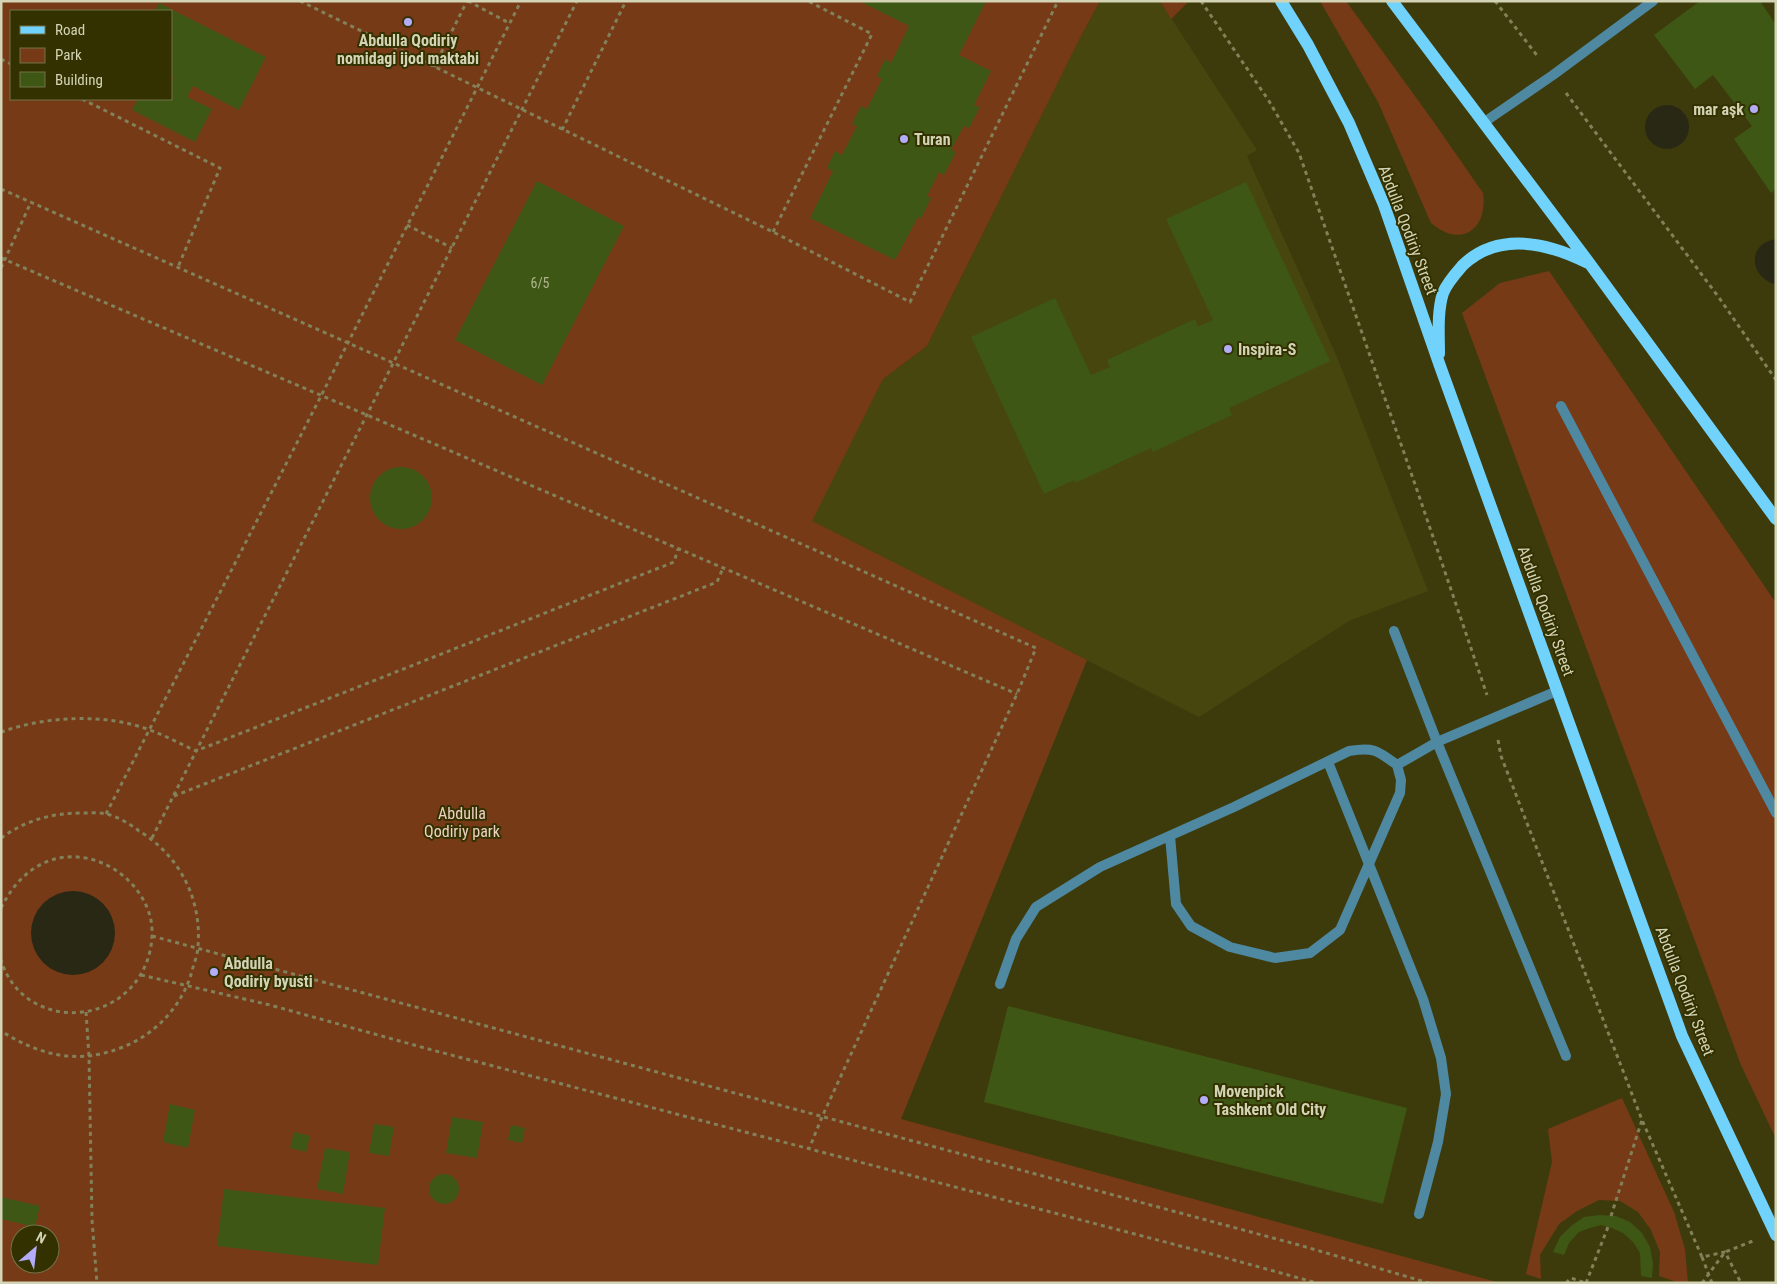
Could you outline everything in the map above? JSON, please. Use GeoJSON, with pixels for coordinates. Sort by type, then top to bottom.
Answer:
{"type":"FeatureCollection","features":[{"type":"Feature","properties":{"kind":"main road","name":"Abdulla Qodiriy Street"},"geometry":{"type":"LineString","coordinates":[[1280,1],[1308,45],[1349,123],[1384,205],[1440,366],[1682,1036],[1775,1234]]}},
{"type":"Feature","properties":{"kind":"main road"},"geometry":{"type":"LineString","coordinates":[[1392,1],[1590,264],[1776,519]]}},
{"type":"Feature","properties":{"kind":"main road"},"geometry":{"type":"LineString","coordinates":[[1440,366],[1440,308],[1443,292],[1450,280],[1470,258],[1483,250],[1514,244],[1530,244],[1562,251],[1590,264]]}},
{"type":"Feature","properties":{"kind":"street"},"geometry":{"type":"LineString","coordinates":[[1484,123],[1553,76],[1653,1]]}},
{"type":"Feature","properties":{"kind":"street"},"geometry":{"type":"LineString","coordinates":[[1561,406],[1776,813]]}},
{"type":"Feature","properties":{"kind":"street"},"geometry":{"type":"LineString","coordinates":[[1394,631],[1437,742],[1566,1056]]}},
{"type":"Feature","properties":{"kind":"street"},"geometry":{"type":"LineString","coordinates":[[1397,765],[1437,742],[1557,691]]}},
{"type":"Feature","properties":{"kind":"street"},"geometry":{"type":"LineString","coordinates":[[1000,984],[1016,939],[1036,907],[1100,868],[1349,751],[1366,748],[1378,751],[1397,765],[1401,780],[1400,792],[1340,930],[1310,953],[1275,958],[1230,947],[1191,926],[1176,904],[1170,836]]}},
{"type":"Feature","properties":{"kind":"street"},"geometry":{"type":"LineString","coordinates":[[1328,762],[1423,999],[1441,1058],[1446,1094],[1438,1142],[1420,1214]]}},
{"type":"Feature","properties":{"kind":"path"},"geometry":{"type":"LineString","coordinates":[[300,1],[775,233],[910,302],[1058,1]]}},
{"type":"Feature","properties":{"kind":"path"},"geometry":{"type":"LineString","coordinates":[[434,67],[468,1],[509,23]]}},
{"type":"Feature","properties":{"kind":"path"},"geometry":{"type":"LineString","coordinates":[[106,814],[348,343],[520,1]]}},
{"type":"Feature","properties":{"kind":"path"},"geometry":{"type":"LineString","coordinates":[[152,838],[577,1]]}},
{"type":"Feature","properties":{"kind":"path"},"geometry":{"type":"LineString","coordinates":[[562,130],[626,1]]}},
{"type":"Feature","properties":{"kind":"path"},"geometry":{"type":"LineString","coordinates":[[775,233],[772,231],[872,34],[808,1]]}},
{"type":"Feature","properties":{"kind":"path"},"geometry":{"type":"LineString","coordinates":[[1201,1],[1269,101],[1299,153],[1486,691],[1502,756],[1642,1120],[1712,1283]]}},
{"type":"Feature","properties":{"kind":"path"},"geometry":{"type":"LineString","coordinates":[[1495,1],[1720,299],[1776,380]]}},
{"type":"Feature","properties":{"kind":"path"},"geometry":{"type":"LineString","coordinates":[[84,100],[220,168],[178,267]]}},
{"type":"Feature","properties":{"kind":"path"},"geometry":{"type":"LineString","coordinates":[[1,189],[1036,648],[1017,694],[822,1117],[809,1150]]}},
{"type":"Feature","properties":{"kind":"path"},"geometry":{"type":"LineString","coordinates":[[1,268],[3,259],[30,202]]}},
{"type":"Feature","properties":{"kind":"path"},"geometry":{"type":"LineString","coordinates":[[407,225],[452,248]]}},
{"type":"Feature","properties":{"kind":"path"},"geometry":{"type":"LineString","coordinates":[[3,259],[1017,694]]}},
{"type":"Feature","properties":{"kind":"path"},"geometry":{"type":"LineString","coordinates":[[1,732],[48,720],[83,718],[119,722],[150,730],[196,751],[674,562],[678,549]]}},
{"type":"Feature","properties":{"kind":"path"},"geometry":{"type":"LineString","coordinates":[[174,796],[717,582],[723,568]]}},
{"type":"Feature","properties":{"kind":"path"},"geometry":{"type":"LineString","coordinates":[[1,838],[15,828],[61,813],[106,814],[152,838],[170,856],[187,884],[193,899],[198,923],[198,948],[188,985],[178,1004],[148,1034],[130,1044],[110,1052],[89,1056],[66,1056],[42,1052],[21,1043],[1,1031]]}},
{"type":"Feature","properties":{"kind":"path"},"geometry":{"type":"LineString","coordinates":[[1,908],[14,887],[23,877],[39,865],[58,859],[78,857],[97,861],[116,869],[131,882],[143,898],[150,916],[152,936],[149,956],[142,975],[131,989],[118,1000],[102,1008],[86,1012],[66,1012],[46,1008],[29,998],[14,985],[1,960]]}},
{"type":"Feature","properties":{"kind":"path"},"geometry":{"type":"LineString","coordinates":[[152,936],[1299,1245],[1429,1283]]}},
{"type":"Feature","properties":{"kind":"path"},"geometry":{"type":"LineString","coordinates":[[142,975],[270,1005],[432,1050],[1317,1283]]}},
{"type":"Feature","properties":{"kind":"path"},"geometry":{"type":"LineString","coordinates":[[86,1012],[89,1056],[92,1220],[97,1283]]}},
{"type":"Feature","properties":{"kind":"path"},"geometry":{"type":"LineString","coordinates":[[1612,1216],[1642,1120]]}},
{"type":"Feature","properties":{"kind":"path"},"geometry":{"type":"LineString","coordinates":[[1566,1283],[1571,1278],[1586,1283],[1608,1226]]}},
{"type":"Feature","properties":{"kind":"path"},"geometry":{"type":"LineString","coordinates":[[1702,1257],[1725,1252],[1775,1234]]}},
{"type":"Feature","properties":{"kind":"path"},"geometry":{"type":"LineString","coordinates":[[1702,1283],[1725,1252]]}},
{"type":"Feature","properties":{"kind":"path"},"geometry":{"type":"LineString","coordinates":[[1725,1252],[1741,1283]]}},
{"type":"Feature","properties":{"kind":"shaded area"},"geometry":{"type":"Polygon","coordinates":[[[1100,1],[1160,1],[1257,150],[1247,156],[1337,357],[1428,591],[1349,621],[1199,717],[811,521],[883,379],[927,346],[1100,1]]]}},
{"type":"Feature","properties":{"kind":"shaded area"},"geometry":{"type":"Polygon","coordinates":[[[1671,105],[1683,111],[1688,118],[1688,136],[1683,143],[1676,148],[1663,149],[1655,146],[1648,139],[1645,123],[1648,115],[1655,108],[1671,105]]]}},
{"type":"Feature","properties":{"kind":"shaded area"},"geometry":{"type":"Polygon","coordinates":[[[1776,239],[1776,284],[1774,284],[1765,280],[1759,274],[1755,260],[1760,246],[1776,239]]]}},
{"type":"Feature","properties":{"kind":"shaded area"},"geometry":{"type":"Polygon","coordinates":[[[73,891],[96,898],[108,910],[115,933],[108,956],[96,968],[73,975],[50,968],[38,956],[31,933],[38,910],[50,898],[73,891]]]}},
{"type":"Feature","properties":{"kind":"green space","name":"Abdulla Qodiriy park"},"geometry":{"type":"Polygon","coordinates":[[[1,1],[1100,1],[927,346],[883,379],[812,521],[1087,660],[901,1119],[1500,1283],[1,1283],[1,1]]]}},
{"type":"Feature","properties":{"kind":"green space"},"geometry":{"type":"Polygon","coordinates":[[[1160,1],[1189,1],[1171,19],[1160,1]]]}},
{"type":"Feature","properties":{"kind":"green space"},"geometry":{"type":"Polygon","coordinates":[[[1320,1],[1346,1],[1483,193],[1481,217],[1477,225],[1470,231],[1462,234],[1452,234],[1442,231],[1431,223],[1378,102],[1320,1]]]}},
{"type":"Feature","properties":{"kind":"green space"},"geometry":{"type":"Polygon","coordinates":[[[1549,271],[1776,603],[1776,1139],[1741,1065],[1462,313],[1500,283],[1549,271]]]}},
{"type":"Feature","properties":{"kind":"green space"},"geometry":{"type":"Polygon","coordinates":[[[1622,1098],[1674,1212],[1685,1249],[1688,1283],[1679,1283],[1659,1276],[1660,1252],[1651,1230],[1638,1212],[1620,1201],[1599,1200],[1577,1211],[1559,1224],[1540,1255],[1541,1279],[1526,1274],[1552,1162],[1548,1129],[1622,1098]]]}},
{"type":"Feature","properties":{"kind":"building","name":"Turan"},"geometry":{"type":"Polygon","coordinates":[[[859,1],[986,1],[959,55],[991,71],[974,105],[980,107],[969,128],[964,126],[951,150],[956,152],[944,175],[939,172],[927,196],[931,198],[921,219],[918,217],[895,260],[810,218],[833,171],[827,168],[835,151],[842,155],[857,126],[852,124],[861,106],[867,109],[882,79],[877,76],[885,59],[891,63],[909,26],[859,1]]]}},
{"type":"Feature","properties":{"kind":"building"},"geometry":{"type":"Polygon","coordinates":[[[1700,1],[1760,1],[1776,25],[1776,189],[1771,193],[1734,139],[1752,126],[1713,75],[1695,89],[1654,35],[1700,1]]]}},
{"type":"Feature","properties":{"kind":"building"},"geometry":{"type":"Polygon","coordinates":[[[159,3],[266,57],[239,110],[193,86],[187,97],[212,109],[195,142],[132,110],[137,100],[172,100],[172,81],[174,77],[172,76],[172,10],[156,10],[159,3]]]}},
{"type":"Feature","properties":{"kind":"building"},"geometry":{"type":"Polygon","coordinates":[[[537,181],[624,226],[542,385],[455,340],[537,181]]]}},
{"type":"Feature","properties":{"kind":"building","name":"Inspira-S"},"geometry":{"type":"Polygon","coordinates":[[[1246,182],[1330,361],[1229,408],[1232,415],[1153,452],[1151,448],[1075,483],[1074,480],[1044,494],[971,337],[1055,298],[1091,375],[1110,367],[1107,360],[1195,319],[1198,327],[1213,320],[1166,219],[1246,182]]]}},
{"type":"Feature","properties":{"kind":"building"},"geometry":{"type":"Polygon","coordinates":[[[395,467],[407,467],[423,476],[430,486],[432,498],[430,510],[423,520],[407,529],[395,529],[384,524],[375,515],[370,504],[370,492],[375,481],[384,472],[395,467]]]}},
{"type":"Feature","properties":{"kind":"building"},"geometry":{"type":"Polygon","coordinates":[[[1008,1006],[1407,1108],[1383,1204],[984,1102],[1008,1006]]]}},
{"type":"Feature","properties":{"kind":"building"},"geometry":{"type":"Polygon","coordinates":[[[170,1104],[195,1110],[188,1148],[163,1142],[170,1104]]]}},
{"type":"Feature","properties":{"kind":"building"},"geometry":{"type":"Polygon","coordinates":[[[452,1117],[483,1122],[477,1158],[446,1153],[452,1117]]]}},
{"type":"Feature","properties":{"kind":"building"},"geometry":{"type":"Polygon","coordinates":[[[374,1124],[394,1127],[389,1156],[369,1153],[374,1124]]]}},
{"type":"Feature","properties":{"kind":"building"},"geometry":{"type":"Polygon","coordinates":[[[511,1125],[525,1128],[522,1143],[508,1140],[511,1125]]]}},
{"type":"Feature","properties":{"kind":"building"},"geometry":{"type":"Polygon","coordinates":[[[294,1132],[310,1136],[306,1152],[290,1148],[294,1132]]]}},
{"type":"Feature","properties":{"kind":"building"},"geometry":{"type":"Polygon","coordinates":[[[325,1148],[350,1152],[343,1194],[317,1189],[325,1148]]]}},
{"type":"Feature","properties":{"kind":"building"},"geometry":{"type":"Polygon","coordinates":[[[444,1174],[455,1178],[459,1189],[455,1200],[444,1204],[433,1200],[429,1189],[433,1178],[444,1174]]]}},
{"type":"Feature","properties":{"kind":"building"},"geometry":{"type":"Polygon","coordinates":[[[224,1189],[385,1208],[378,1265],[217,1246],[224,1189]]]}},
{"type":"Feature","properties":{"kind":"building"},"geometry":{"type":"Polygon","coordinates":[[[1,1197],[40,1206],[36,1224],[22,1224],[1,1219],[1,1197]]]}},
{"type":"Feature","properties":{"kind":"building"},"geometry":{"type":"Polygon","coordinates":[[[1616,1216],[1630,1222],[1642,1233],[1650,1247],[1653,1263],[1652,1278],[1641,1276],[1640,1253],[1633,1242],[1623,1233],[1601,1225],[1579,1232],[1569,1243],[1564,1255],[1553,1252],[1560,1237],[1571,1226],[1584,1217],[1616,1216]]]}},
{"type":"Feature","properties":{"kind":"place","name":"Abdulla Qodiriy nomidagi ijod maktabi"},"geometry":{"type":"Point","coordinates":[408,22]}},
{"type":"Feature","properties":{"kind":"place","name":"mar aşk"},"geometry":{"type":"Point","coordinates":[1754,109]}},
{"type":"Feature","properties":{"kind":"place","name":"Turan"},"geometry":{"type":"Point","coordinates":[904,139]}},
{"type":"Feature","properties":{"kind":"place","name":"Inspira-S"},"geometry":{"type":"Point","coordinates":[1228,349]}},
{"type":"Feature","properties":{"kind":"place","name":"Abdulla Qodiriy byusti"},"geometry":{"type":"Point","coordinates":[214,972]}},
{"type":"Feature","properties":{"kind":"place","name":"Movenpick Tashkent Old City"},"geometry":{"type":"Point","coordinates":[1204,1100]}}]}
